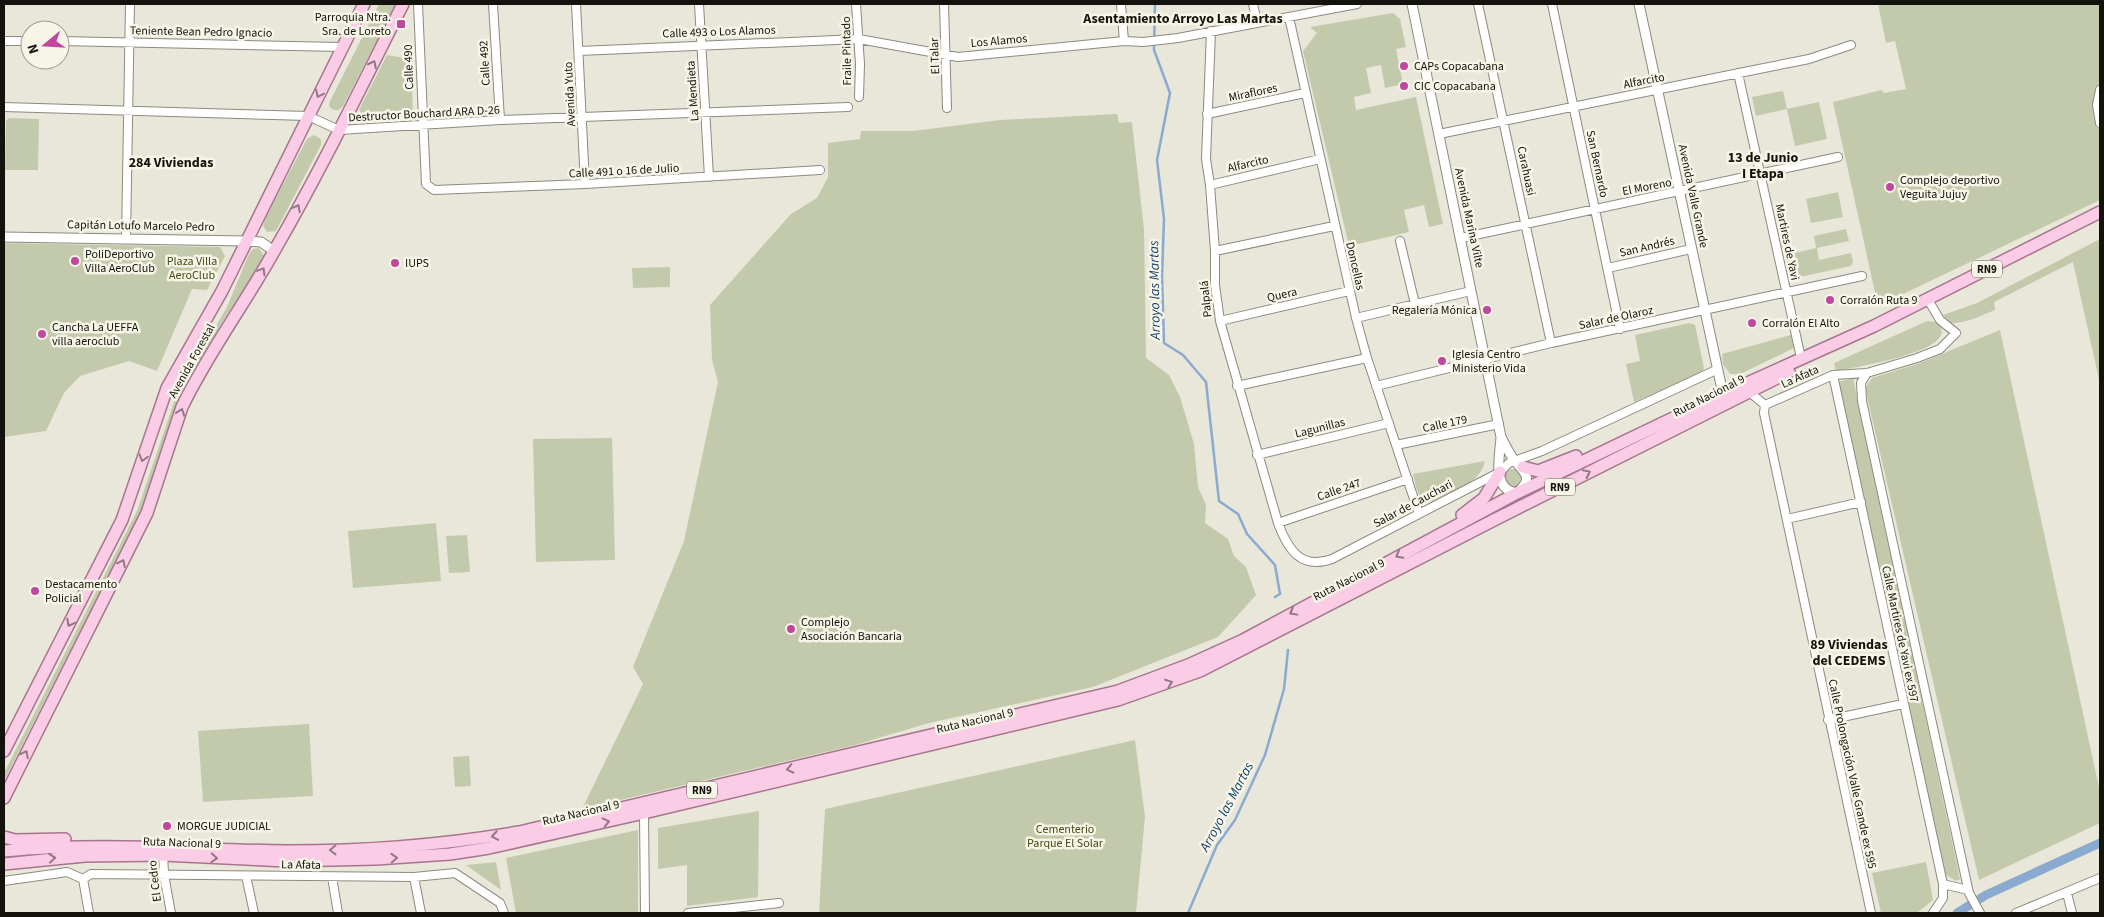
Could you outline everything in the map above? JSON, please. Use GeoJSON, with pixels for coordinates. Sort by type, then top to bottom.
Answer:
{"type":"FeatureCollection","features":[{"type":"Feature","properties":{"kind":"main road","name":"Avenida Forestal"},"geometry":{"type":"LineString","coordinates":[[4,751],[122,520],[167,388],[222,290],[364,4]]}},
{"type":"Feature","properties":{"kind":"main road","name":"Avenida Forestal"},"geometry":{"type":"LineString","coordinates":[[4,798],[147,513],[182,407],[190,391],[229,322],[274,251],[339,130],[403,4]]}},
{"type":"Feature","properties":{"kind":"main road","name":"Ruta Nacional 9"},"geometry":{"type":"LineString","coordinates":[[4,864],[163,851],[369,850],[462,842],[519,832],[1093,698],[1143,683],[1243,640],[1517,493],[1643,431],[1874,326],[2100,212]]}},
{"type":"Feature","properties":{"kind":"main road","name":"Ruta Nacional 9"},"geometry":{"type":"LineString","coordinates":[[4,851],[51,846],[163,851],[286,861],[427,856],[490,848],[1089,708],[1139,694],[1200,671],[1544,494],[1748,391],[1844,345],[1874,326]]}},
{"type":"Feature","properties":{"kind":"main road"},"geometry":{"type":"LineString","coordinates":[[1524,470],[1538,471],[1624,435],[1643,431]]}},
{"type":"Feature","properties":{"kind":"main road"},"geometry":{"type":"LineString","coordinates":[[1430,538],[1484,498],[1500,472]]}},
{"type":"Feature","properties":{"kind":"main road"},"geometry":{"type":"LineString","coordinates":[[1417,560],[1429,549],[1501,509],[1517,493],[1544,494]]}},
{"type":"Feature","properties":{"kind":"main road"},"geometry":{"type":"LineString","coordinates":[[4,837],[14,840],[142,840],[157,842],[163,851]]}},
{"type":"Feature","properties":{"kind":"street"},"geometry":{"type":"LineString","coordinates":[[126,238],[130,4]]}},
{"type":"Feature","properties":{"kind":"street","name":"Calle 490"},"geometry":{"type":"LineString","coordinates":[[418,4],[422,125],[426,184],[429,188]]}},
{"type":"Feature","properties":{"kind":"street","name":"Calle 492"},"geometry":{"type":"LineString","coordinates":[[493,4],[500,120]]}},
{"type":"Feature","properties":{"kind":"street","name":"Avenida Yuto"},"geometry":{"type":"LineString","coordinates":[[576,4],[586,184]]}},
{"type":"Feature","properties":{"kind":"street","name":"La Mendieta"},"geometry":{"type":"LineString","coordinates":[[699,4],[709,177]]}},
{"type":"Feature","properties":{"kind":"street","name":"Fraile Pintado"},"geometry":{"type":"LineString","coordinates":[[856,4],[859,38],[859,97]]}},
{"type":"Feature","properties":{"kind":"street","name":"El Talar"},"geometry":{"type":"LineString","coordinates":[[944,4],[948,108]]}},
{"type":"Feature","properties":{"kind":"street"},"geometry":{"type":"LineString","coordinates":[[1121,4],[1124,40]]}},
{"type":"Feature","properties":{"kind":"street"},"geometry":{"type":"LineString","coordinates":[[1253,4],[1257,22]]}},
{"type":"Feature","properties":{"kind":"street","name":"Los Alamos"},"geometry":{"type":"LineString","coordinates":[[859,38],[958,57],[1124,40],[1143,42],[1178,38],[1358,4]]}},
{"type":"Feature","properties":{"kind":"street","name":"Avenida Marina Vilte"},"geometry":{"type":"LineString","coordinates":[[1412,4],[1501,436],[1500,472],[1502,487],[1508,492],[1517,493]]}},
{"type":"Feature","properties":{"kind":"street","name":"Carahuasi"},"geometry":{"type":"LineString","coordinates":[[1478,4],[1551,343]]}},
{"type":"Feature","properties":{"kind":"street","name":"San Bernardo"},"geometry":{"type":"LineString","coordinates":[[1552,4],[1620,329]]}},
{"type":"Feature","properties":{"kind":"street","name":"Avenida Valle Grande"},"geometry":{"type":"LineString","coordinates":[[1640,4],[1716,370],[1723,394]]}},
{"type":"Feature","properties":{"kind":"street","name":"Doncellas"},"geometry":{"type":"LineString","coordinates":[[1288,17],[1356,318],[1367,358],[1419,514]]}},
{"type":"Feature","properties":{"kind":"street","name":"Palpalá"},"geometry":{"type":"LineString","coordinates":[[1211,31],[1212,52],[1207,114],[1206,159],[1215,251],[1215,286],[1220,321],[1237,386],[1278,523],[1294,553]]}},
{"type":"Feature","properties":{"kind":"street","name":"Calle 493 o Los Alamos"},"geometry":{"type":"LineString","coordinates":[[579,50],[859,38]]}},
{"type":"Feature","properties":{"kind":"street"},"geometry":{"type":"LineString","coordinates":[[4,40],[20,41]]}},
{"type":"Feature","properties":{"kind":"street","name":"Teniente Bean Pedro Ignacio"},"geometry":{"type":"LineString","coordinates":[[70,41],[342,47]]}},
{"type":"Feature","properties":{"kind":"street","name":"Alfarcito"},"geometry":{"type":"LineString","coordinates":[[1439,134],[1809,58],[1851,45]]}},
{"type":"Feature","properties":{"kind":"street","name":"Martires de Yavi"},"geometry":{"type":"LineString","coordinates":[[1738,73],[1801,358]]}},
{"type":"Feature","properties":{"kind":"street"},"geometry":{"type":"LineString","coordinates":[[2100,90],[2098,96],[2100,119]]}},
{"type":"Feature","properties":{"kind":"street","name":"Miraflores"},"geometry":{"type":"LineString","coordinates":[[1207,114],[1305,94]]}},
{"type":"Feature","properties":{"kind":"street","name":"Destructor Bouchard ARA D-26"},"geometry":{"type":"LineString","coordinates":[[4,107],[308,116],[339,130],[500,120],[848,107]]}},
{"type":"Feature","properties":{"kind":"street","name":"El Moreno"},"geometry":{"type":"LineString","coordinates":[[1461,238],[1838,157]]}},
{"type":"Feature","properties":{"kind":"street","name":"Alfarcito"},"geometry":{"type":"LineString","coordinates":[[1210,185],[1320,159]]}},
{"type":"Feature","properties":{"kind":"street","name":"Calle 491 o 16 de Julio"},"geometry":{"type":"LineString","coordinates":[[429,188],[434,190],[586,184],[820,170]]}},
{"type":"Feature","properties":{"kind":"street"},"geometry":{"type":"LineString","coordinates":[[1215,251],[1334,226]]}},
{"type":"Feature","properties":{"kind":"street","name":"Capitán Lotufo Marcelo Pedro"},"geometry":{"type":"LineString","coordinates":[[4,237],[245,241],[261,242],[274,251]]}},
{"type":"Feature","properties":{"kind":"street"},"geometry":{"type":"LineString","coordinates":[[1400,241],[1415,304]]}},
{"type":"Feature","properties":{"kind":"street","name":"San Andrés"},"geometry":{"type":"LineString","coordinates":[[1608,268],[1691,249]]}},
{"type":"Feature","properties":{"kind":"street","name":"Salar de Olaroz"},"geometry":{"type":"LineString","coordinates":[[1376,386],[1551,343],[1862,276]]}},
{"type":"Feature","properties":{"kind":"street","name":"Quera"},"geometry":{"type":"LineString","coordinates":[[1220,321],[1349,291]]}},
{"type":"Feature","properties":{"kind":"street"},"geometry":{"type":"LineString","coordinates":[[1356,318],[1471,291]]}},
{"type":"Feature","properties":{"kind":"street","name":"La Afata"},"geometry":{"type":"LineString","coordinates":[[1765,406],[1833,375],[1867,373],[1940,349],[1956,332],[1940,320],[1927,298]]}},
{"type":"Feature","properties":{"kind":"street"},"geometry":{"type":"LineString","coordinates":[[1237,386],[1367,358]]}},
{"type":"Feature","properties":{"kind":"street","name":"Salar de Cauchari"},"geometry":{"type":"LineString","coordinates":[[1524,470],[1542,452],[1716,370]]}},
{"type":"Feature","properties":{"kind":"street"},"geometry":{"type":"LineString","coordinates":[[1867,373],[1862,383],[1862,401],[1968,892],[1980,913]]}},
{"type":"Feature","properties":{"kind":"street","name":"Calle Martires de Yavi ex 597"},"geometry":{"type":"LineString","coordinates":[[1833,375],[1943,884],[1943,898],[1933,913]]}},
{"type":"Feature","properties":{"kind":"street"},"geometry":{"type":"LineString","coordinates":[[1748,391],[1765,406]]}},
{"type":"Feature","properties":{"kind":"street","name":"Calle Prolongación Valle Grande ex 595"},"geometry":{"type":"LineString","coordinates":[[1765,406],[1764,414],[1828,720],[1871,913]]}},
{"type":"Feature","properties":{"kind":"street","name":"Lagunillas"},"geometry":{"type":"LineString","coordinates":[[1257,455],[1389,423]]}},
{"type":"Feature","properties":{"kind":"street","name":"Calle 179"},"geometry":{"type":"LineString","coordinates":[[1396,445],[1498,424]]}},
{"type":"Feature","properties":{"kind":"street","name":"Avenida Marina Vilte"},"geometry":{"type":"LineString","coordinates":[[1501,436],[1524,470]]}},
{"type":"Feature","properties":{"kind":"street","name":"Salar de Cauchari"},"geometry":{"type":"LineString","coordinates":[[1524,470],[1542,452]]}},
{"type":"Feature","properties":{"kind":"street","name":"Salar de Cauchari"},"geometry":{"type":"LineString","coordinates":[[1294,553],[1303,560],[1321,563],[1500,472],[1504,466],[1524,470]]}},
{"type":"Feature","properties":{"kind":"street"},"geometry":{"type":"LineString","coordinates":[[1517,493],[1524,470]]}},
{"type":"Feature","properties":{"kind":"street","name":"Calle 247"},"geometry":{"type":"LineString","coordinates":[[1278,523],[1408,479]]}},
{"type":"Feature","properties":{"kind":"street"},"geometry":{"type":"LineString","coordinates":[[1787,519],[1861,502]]}},
{"type":"Feature","properties":{"kind":"street"},"geometry":{"type":"LineString","coordinates":[[1828,720],[1903,704]]}},
{"type":"Feature","properties":{"kind":"street"},"geometry":{"type":"LineString","coordinates":[[644,813],[644,913]]}},
{"type":"Feature","properties":{"kind":"street","name":"El Cedro"},"geometry":{"type":"LineString","coordinates":[[163,851],[164,875],[171,913]]}},
{"type":"Feature","properties":{"kind":"street"},"geometry":{"type":"LineString","coordinates":[[4,881],[67,872],[84,879],[89,913]]}},
{"type":"Feature","properties":{"kind":"street","name":"La Afata"},"geometry":{"type":"LineString","coordinates":[[84,879],[91,874],[414,877],[455,873],[500,902],[504,913]]}},
{"type":"Feature","properties":{"kind":"street"},"geometry":{"type":"LineString","coordinates":[[246,876],[254,913]]}},
{"type":"Feature","properties":{"kind":"street"},"geometry":{"type":"LineString","coordinates":[[332,877],[338,913]]}},
{"type":"Feature","properties":{"kind":"street"},"geometry":{"type":"LineString","coordinates":[[414,877],[421,913]]}},
{"type":"Feature","properties":{"kind":"street"},"geometry":{"type":"LineString","coordinates":[[2016,913],[2100,878]]}},
{"type":"Feature","properties":{"kind":"street"},"geometry":{"type":"LineString","coordinates":[[1943,884],[1968,892]]}},
{"type":"Feature","properties":{"kind":"street"},"geometry":{"type":"LineString","coordinates":[[2067,893],[2072,913]]}},
{"type":"Feature","properties":{"kind":"street"},"geometry":{"type":"LineString","coordinates":[[688,913],[779,903]]}},
{"type":"Feature","properties":{"kind":"green space"},"geometry":{"type":"Polygon","coordinates":[[[379,4],[396,4],[343,106],[339,110],[333,110],[329,106],[330,101],[379,4]]]}},
{"type":"Feature","properties":{"kind":"green space"},"geometry":{"type":"Polygon","coordinates":[[[1878,4],[2100,4],[2100,200],[1878,306],[1833,102],[1881,90],[1884,93],[1906,89],[1895,41],[1886,43],[1878,4]]]}},
{"type":"Feature","properties":{"kind":"green space"},"geometry":{"type":"Polygon","coordinates":[[[1393,13],[1400,19],[1406,47],[1396,49],[1403,84],[1385,88],[1381,65],[1366,68],[1371,93],[1354,97],[1356,110],[1416,97],[1443,224],[1429,227],[1424,205],[1404,210],[1409,232],[1349,246],[1303,51],[1317,33],[1310,27],[1393,13]]]}},
{"type":"Feature","properties":{"kind":"green space"},"geometry":{"type":"Polygon","coordinates":[[[387,55],[411,59],[413,116],[365,118],[359,110],[387,55]]]}},
{"type":"Feature","properties":{"kind":"green space"},"geometry":{"type":"Polygon","coordinates":[[[1783,91],[1787,109],[1756,116],[1752,97],[1783,91]]]}},
{"type":"Feature","properties":{"kind":"green space"},"geometry":{"type":"Polygon","coordinates":[[[1819,102],[1827,139],[1795,146],[1787,109],[1819,102]]]}},
{"type":"Feature","properties":{"kind":"green space"},"geometry":{"type":"Polygon","coordinates":[[[1117,114],[1119,123],[1132,122],[1144,229],[1146,358],[1169,375],[1180,397],[1194,444],[1198,487],[1206,505],[1205,523],[1228,539],[1234,556],[1246,567],[1256,595],[1218,637],[1093,687],[929,723],[855,745],[582,809],[643,684],[633,667],[684,541],[718,382],[712,360],[710,305],[791,214],[817,198],[828,177],[828,143],[860,139],[861,131],[913,131],[1000,120],[1117,114]]]}},
{"type":"Feature","properties":{"kind":"green space"},"geometry":{"type":"Polygon","coordinates":[[[9,118],[39,119],[38,170],[5,170],[6,121],[9,118]]]}},
{"type":"Feature","properties":{"kind":"green space"},"geometry":{"type":"Polygon","coordinates":[[[314,135],[321,139],[321,145],[276,231],[267,232],[263,226],[266,216],[307,139],[314,135]]]}},
{"type":"Feature","properties":{"kind":"green space"},"geometry":{"type":"Polygon","coordinates":[[[1838,192],[1843,217],[1811,223],[1806,199],[1838,192]]]}},
{"type":"Feature","properties":{"kind":"green space"},"geometry":{"type":"Polygon","coordinates":[[[1846,229],[1849,241],[1817,248],[1819,260],[1851,253],[1853,262],[1851,266],[1795,278],[1790,276],[1786,255],[1816,248],[1814,236],[1846,229]]]}},
{"type":"Feature","properties":{"kind":"green space"},"geometry":{"type":"Polygon","coordinates":[[[2100,239],[2100,384],[2073,262],[1994,302],[1995,310],[1979,317],[1963,322],[1951,323],[1943,315],[1977,303],[2100,239]]]}},
{"type":"Feature","properties":{"kind":"green space","name":"PoliDeportivo Villa AeroClub"},"geometry":{"type":"Polygon","coordinates":[[[4,243],[220,247],[225,256],[207,290],[192,289],[157,371],[129,361],[80,376],[64,393],[46,431],[4,437],[4,243]]]}},
{"type":"Feature","properties":{"kind":"green space"},"geometry":{"type":"Polygon","coordinates":[[[259,248],[265,257],[221,324],[180,396],[143,507],[4,781],[4,773],[137,511],[176,396],[227,307],[249,254],[253,249],[259,248]]]}},
{"type":"Feature","properties":{"kind":"green space"},"geometry":{"type":"Polygon","coordinates":[[[670,267],[670,287],[633,288],[632,268],[670,267]]]}},
{"type":"Feature","properties":{"kind":"green space"},"geometry":{"type":"Polygon","coordinates":[[[1927,321],[1936,322],[1942,332],[1936,341],[1923,349],[1882,362],[1836,371],[1834,363],[1927,321]]]}},
{"type":"Feature","properties":{"kind":"green space"},"geometry":{"type":"Polygon","coordinates":[[[1690,323],[1695,325],[1704,368],[1702,373],[1634,402],[1626,364],[1640,361],[1635,335],[1690,323]]]}},
{"type":"Feature","properties":{"kind":"green space"},"geometry":{"type":"Polygon","coordinates":[[[2000,330],[2100,792],[2100,823],[1979,880],[1865,388],[1872,378],[1920,363],[2000,330]]]}},
{"type":"Feature","properties":{"kind":"green space"},"geometry":{"type":"Polygon","coordinates":[[[1791,335],[1794,348],[1740,374],[1730,374],[1723,364],[1722,354],[1791,335]]]}},
{"type":"Feature","properties":{"kind":"green space"},"geometry":{"type":"Polygon","coordinates":[[[1853,378],[1960,879],[1956,881],[1945,874],[1838,382],[1853,378]]]}},
{"type":"Feature","properties":{"kind":"green space"},"geometry":{"type":"Polygon","coordinates":[[[612,438],[615,560],[536,562],[533,439],[612,438]]]}},
{"type":"Feature","properties":{"kind":"green space"},"geometry":{"type":"Polygon","coordinates":[[[1485,461],[1482,469],[1471,482],[1431,503],[1423,499],[1418,492],[1413,474],[1485,461]]]}},
{"type":"Feature","properties":{"kind":"green space"},"geometry":{"type":"Polygon","coordinates":[[[1509,469],[1517,469],[1522,474],[1520,485],[1509,487],[1504,482],[1504,474],[1509,469]]]}},
{"type":"Feature","properties":{"kind":"green space"},"geometry":{"type":"Polygon","coordinates":[[[436,523],[441,581],[353,588],[348,531],[436,523]]]}},
{"type":"Feature","properties":{"kind":"green space"},"geometry":{"type":"Polygon","coordinates":[[[467,535],[470,572],[449,573],[446,536],[467,535]]]}},
{"type":"Feature","properties":{"kind":"green space"},"geometry":{"type":"Polygon","coordinates":[[[309,724],[313,796],[203,802],[198,731],[309,724]]]}},
{"type":"Feature","properties":{"kind":"green space","name":"Cementerio Parque El Solar"},"geometry":{"type":"Polygon","coordinates":[[[1135,740],[1145,817],[1136,913],[819,913],[825,809],[1135,740]]]}},
{"type":"Feature","properties":{"kind":"green space"},"geometry":{"type":"Polygon","coordinates":[[[469,756],[471,786],[455,787],[453,757],[469,756]]]}},
{"type":"Feature","properties":{"kind":"green space"},"geometry":{"type":"Polygon","coordinates":[[[759,811],[758,897],[687,906],[687,865],[658,869],[658,828],[759,811]]]}},
{"type":"Feature","properties":{"kind":"green space"},"geometry":{"type":"Polygon","coordinates":[[[638,830],[638,913],[516,913],[506,858],[638,830]]]}},
{"type":"Feature","properties":{"kind":"green space"},"geometry":{"type":"Polygon","coordinates":[[[496,862],[501,890],[466,865],[496,862]]]}},
{"type":"Feature","properties":{"kind":"green space"},"geometry":{"type":"Polygon","coordinates":[[[1926,862],[1933,900],[1917,913],[1881,913],[1872,873],[1926,862]]]}},
{"type":"Feature","properties":{"kind":"waterway","name":"Arroyo las Martas"},"geometry":{"type":"LineString","coordinates":[[1155,4],[1154,50],[1170,93],[1157,160],[1164,219],[1162,277],[1164,343],[1183,355],[1206,382],[1219,501],[1238,514],[1247,534],[1275,565],[1280,594],[1275,597]]}},
{"type":"Feature","properties":{"kind":"waterway","name":"Arroyo las Martas"},"geometry":{"type":"LineString","coordinates":[[1188,913],[1217,845],[1235,820],[1265,755],[1284,689],[1288,650]]}},
{"type":"Feature","properties":{"kind":"waterway"},"geometry":{"type":"LineString","coordinates":[[1957,913],[1986,895],[2100,843]]}},
{"type":"Feature","properties":{"kind":"place","name":"Parroquia Ntra. Sra. de Loreto"},"geometry":{"type":"Point","coordinates":[401,24]}},
{"type":"Feature","properties":{"kind":"place","name":"CAPs Copacabana"},"geometry":{"type":"Point","coordinates":[1404,66]}},
{"type":"Feature","properties":{"kind":"place","name":"CIC Copacabana"},"geometry":{"type":"Point","coordinates":[1404,86]}},
{"type":"Feature","properties":{"kind":"place","name":"Complejo deportivo Veguita Jujuy"},"geometry":{"type":"Point","coordinates":[1890,187]}},
{"type":"Feature","properties":{"kind":"place","name":"PoliDeportivo Villa AeroClub"},"geometry":{"type":"Point","coordinates":[75,261]}},
{"type":"Feature","properties":{"kind":"place","name":"IUPS"},"geometry":{"type":"Point","coordinates":[395,263]}},
{"type":"Feature","properties":{"kind":"place","name":"Corralón Ruta 9"},"geometry":{"type":"Point","coordinates":[1830,300]}},
{"type":"Feature","properties":{"kind":"place","name":"Regalería Mónica"},"geometry":{"type":"Point","coordinates":[1487,310]}},
{"type":"Feature","properties":{"kind":"place","name":"Corralón El Alto"},"geometry":{"type":"Point","coordinates":[1752,323]}},
{"type":"Feature","properties":{"kind":"place","name":"Cancha La UEFFA villa aeroclub"},"geometry":{"type":"Point","coordinates":[42,334]}},
{"type":"Feature","properties":{"kind":"place","name":"Iglesia Centro Ministerio Vida"},"geometry":{"type":"Point","coordinates":[1442,361]}},
{"type":"Feature","properties":{"kind":"place","name":"Destacamento Policial"},"geometry":{"type":"Point","coordinates":[35,591]}},
{"type":"Feature","properties":{"kind":"place","name":"Complejo Asociación Bancaria"},"geometry":{"type":"Point","coordinates":[791,629]}},
{"type":"Feature","properties":{"kind":"place","name":"MORGUE JUDICIAL"},"geometry":{"type":"Point","coordinates":[167,826]}},
{"type":"Feature","properties":{"kind":"district","name":"Asentamiento Arroyo Las Martas"},"geometry":{"type":"Point","coordinates":[1183,19]}},
{"type":"Feature","properties":{"kind":"district","name":"284 Viviendas"},"geometry":{"type":"Point","coordinates":[171,163]}},
{"type":"Feature","properties":{"kind":"district","name":"13 de Junio I Etapa"},"geometry":{"type":"Point","coordinates":[1763,166]}},
{"type":"Feature","properties":{"kind":"district","name":"89 Viviendas del CEDEMS"},"geometry":{"type":"Point","coordinates":[1849,654]}},
{"type":"Feature","properties":{"kind":"park label","name":"Plaza Villa AeroClub"},"geometry":{"type":"Point","coordinates":[192,268]}}]}
